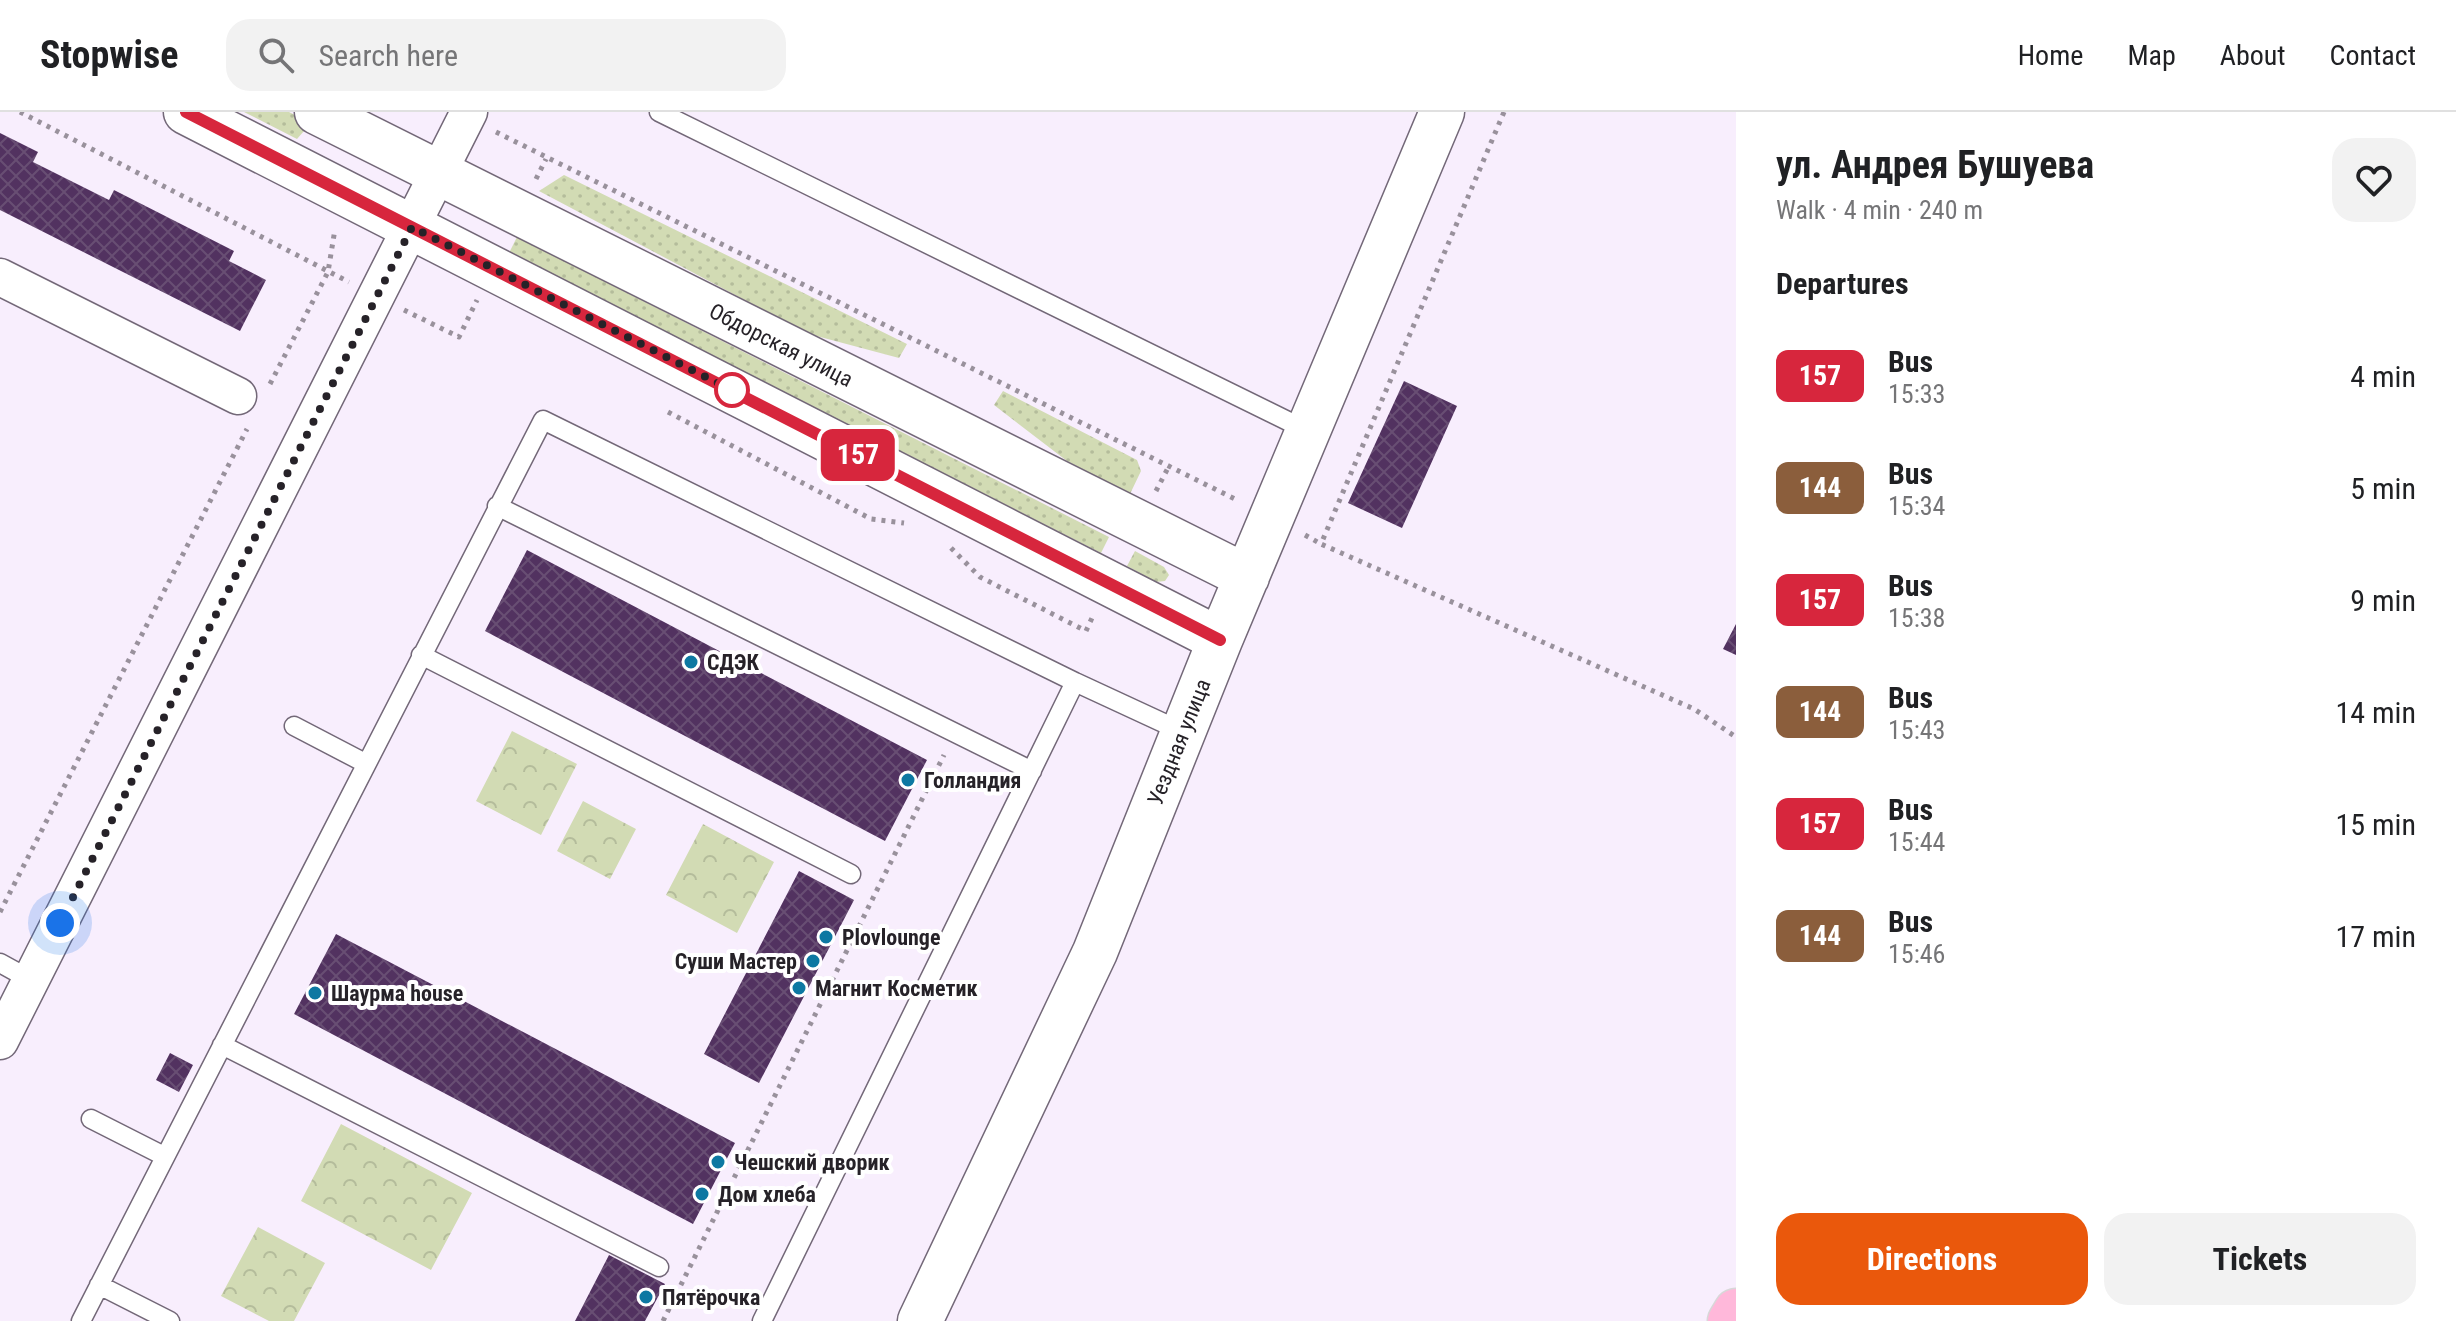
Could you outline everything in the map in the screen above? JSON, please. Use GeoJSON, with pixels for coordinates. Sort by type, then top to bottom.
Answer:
{"type":"FeatureCollection","features":[{"type":"Feature","properties":{"kind":"highway"},"geometry":{"type":"LineString","coordinates":[[1730,1321],[1736,1311]]}},
{"type":"Feature","properties":{"kind":"street"},"geometry":{"type":"LineString","coordinates":[[186,112],[1220,640]]}},
{"type":"Feature","properties":{"kind":"street","name":"Обдорская улица"},"geometry":{"type":"LineString","coordinates":[[317,112],[1247,577]]}},
{"type":"Feature","properties":{"kind":"street","name":"Уездная улица"},"geometry":{"type":"LineString","coordinates":[[920,1321],[1095,952],[1220,640],[1442,112]]}},
{"type":"Feature","properties":{"kind":"street"},"geometry":{"type":"LineString","coordinates":[[0,1041],[15,972],[412,227],[468,114]]}},
{"type":"Feature","properties":{"kind":"street"},"geometry":{"type":"LineString","coordinates":[[0,277],[252,403]]}},
{"type":"Feature","properties":{"kind":"lane"},"geometry":{"type":"LineString","coordinates":[[659,112],[1308,431]]}},
{"type":"Feature","properties":{"kind":"lane"},"geometry":{"type":"LineString","coordinates":[[81,1321],[543,420],[1184,733]]}},
{"type":"Feature","properties":{"kind":"lane"},"geometry":{"type":"LineString","coordinates":[[497,506],[1032,771]]}},
{"type":"Feature","properties":{"kind":"lane"},"geometry":{"type":"LineString","coordinates":[[421,655],[851,874]]}},
{"type":"Feature","properties":{"kind":"lane"},"geometry":{"type":"LineString","coordinates":[[762,1321],[1075,682]]}},
{"type":"Feature","properties":{"kind":"lane"},"geometry":{"type":"LineString","coordinates":[[294,726],[365,763]]}},
{"type":"Feature","properties":{"kind":"lane"},"geometry":{"type":"LineString","coordinates":[[222,1045],[659,1267]]}},
{"type":"Feature","properties":{"kind":"lane"},"geometry":{"type":"LineString","coordinates":[[91,1119],[164,1156]]}},
{"type":"Feature","properties":{"kind":"lane"},"geometry":{"type":"LineString","coordinates":[[99,1285],[170,1321]]}},
{"type":"Feature","properties":{"kind":"path"},"geometry":{"type":"LineString","coordinates":[[20,112],[328,272]]}},
{"type":"Feature","properties":{"kind":"path"},"geometry":{"type":"LineString","coordinates":[[1321,544],[1504,112]]}},
{"type":"Feature","properties":{"kind":"path"},"geometry":{"type":"LineString","coordinates":[[468,114],[546,159],[1321,544],[1694,709],[1736,737]]}},
{"type":"Feature","properties":{"kind":"path"},"geometry":{"type":"LineString","coordinates":[[0,912],[252,403],[328,272],[342,191]]}},
{"type":"Feature","properties":{"kind":"path"},"geometry":{"type":"LineString","coordinates":[[663,1321],[946,751]]}},
{"type":"Feature","properties":{"kind":"green space"},"geometry":{"type":"Polygon","coordinates":[[[244,112],[289,112],[311,123],[297,139],[244,112]]]}},
{"type":"Feature","properties":{"kind":"green space"},"geometry":{"type":"Polygon","coordinates":[[[564,175],[907,344],[899,358],[809,334],[539,191],[564,175]]]}},
{"type":"Feature","properties":{"kind":"green space"},"geometry":{"type":"Polygon","coordinates":[[[517,237],[1109,537],[1101,553],[509,253],[517,237]]]}},
{"type":"Feature","properties":{"kind":"green space"},"geometry":{"type":"Polygon","coordinates":[[[1003,391],[1137,460],[1141,471],[1130,494],[1067,461],[994,405],[1003,391]]]}},
{"type":"Feature","properties":{"kind":"green space"},"geometry":{"type":"Polygon","coordinates":[[[1135,551],[1164,567],[1169,575],[1165,581],[1156,582],[1127,566],[1135,551]]]}},
{"type":"Feature","properties":{"kind":"green space"},"geometry":{"type":"Polygon","coordinates":[[[512,731],[577,764],[541,835],[476,801],[512,731]]]}},
{"type":"Feature","properties":{"kind":"green space"},"geometry":{"type":"Polygon","coordinates":[[[583,801],[636,829],[610,879],[557,851],[583,801]]]}},
{"type":"Feature","properties":{"kind":"green space"},"geometry":{"type":"Polygon","coordinates":[[[703,824],[774,862],[737,933],[666,895],[703,824]]]}},
{"type":"Feature","properties":{"kind":"green space"},"geometry":{"type":"Polygon","coordinates":[[[341,1124],[472,1193],[431,1270],[301,1201],[341,1124]]]}},
{"type":"Feature","properties":{"kind":"green space"},"geometry":{"type":"Polygon","coordinates":[[[258,1227],[325,1263],[294,1321],[269,1321],[221,1296],[258,1227]]]}},
{"type":"Feature","properties":{"kind":"building"},"geometry":{"type":"Polygon","coordinates":[[[0,133],[38,152],[33,162],[109,200],[114,190],[234,251],[229,261],[266,280],[240,331],[0,210],[0,133]]]}},
{"type":"Feature","properties":{"kind":"building"},"geometry":{"type":"Polygon","coordinates":[[[1404,381],[1457,406],[1402,528],[1348,503],[1404,381]]]}},
{"type":"Feature","properties":{"kind":"building"},"geometry":{"type":"Polygon","coordinates":[[[527,550],[927,760],[885,841],[485,631],[527,550]]]}},
{"type":"Feature","properties":{"kind":"building"},"geometry":{"type":"Polygon","coordinates":[[[1736,624],[1736,655],[1723,649],[1736,624]]]}},
{"type":"Feature","properties":{"kind":"building"},"geometry":{"type":"Polygon","coordinates":[[[799,871],[854,900],[759,1083],[704,1054],[799,871]]]}},
{"type":"Feature","properties":{"kind":"building"},"geometry":{"type":"Polygon","coordinates":[[[336,934],[735,1143],[693,1224],[294,1014],[336,934]]]}},
{"type":"Feature","properties":{"kind":"building"},"geometry":{"type":"Polygon","coordinates":[[[170,1053],[193,1065],[179,1092],[156,1080],[170,1053]]]}},
{"type":"Feature","properties":{"kind":"building"},"geometry":{"type":"Polygon","coordinates":[[[609,1255],[665,1284],[645,1321],[575,1321],[609,1255]]]}},
{"type":"Feature","properties":{"kind":"bus line","name":"157"},"geometry":{"type":"LineString","coordinates":[[186,112],[1220,640]]}},
{"type":"Feature","properties":{"kind":"place","name":"СДЭК"},"geometry":{"type":"Point","coordinates":[691,662]}},
{"type":"Feature","properties":{"kind":"place","name":"Голландия"},"geometry":{"type":"Point","coordinates":[908,780]}},
{"type":"Feature","properties":{"kind":"place","name":"Plovlounge"},"geometry":{"type":"Point","coordinates":[826,937]}},
{"type":"Feature","properties":{"kind":"place","name":"Суши Мастер"},"geometry":{"type":"Point","coordinates":[813,961]}},
{"type":"Feature","properties":{"kind":"place","name":"Магнит Косметик"},"geometry":{"type":"Point","coordinates":[799,988]}},
{"type":"Feature","properties":{"kind":"place","name":"Шаурма house"},"geometry":{"type":"Point","coordinates":[315,993]}},
{"type":"Feature","properties":{"kind":"place","name":"Чешский дворик"},"geometry":{"type":"Point","coordinates":[718,1162]}},
{"type":"Feature","properties":{"kind":"place","name":"Дом хлеба"},"geometry":{"type":"Point","coordinates":[702,1194]}},
{"type":"Feature","properties":{"kind":"place","name":"Пятёрочка"},"geometry":{"type":"Point","coordinates":[646,1297]}},
{"type":"Feature","properties":{"kind":"route"},"geometry":{"type":"LineString","coordinates":[[60,923],[412,227],[745,397],[732,390]]}}]}
